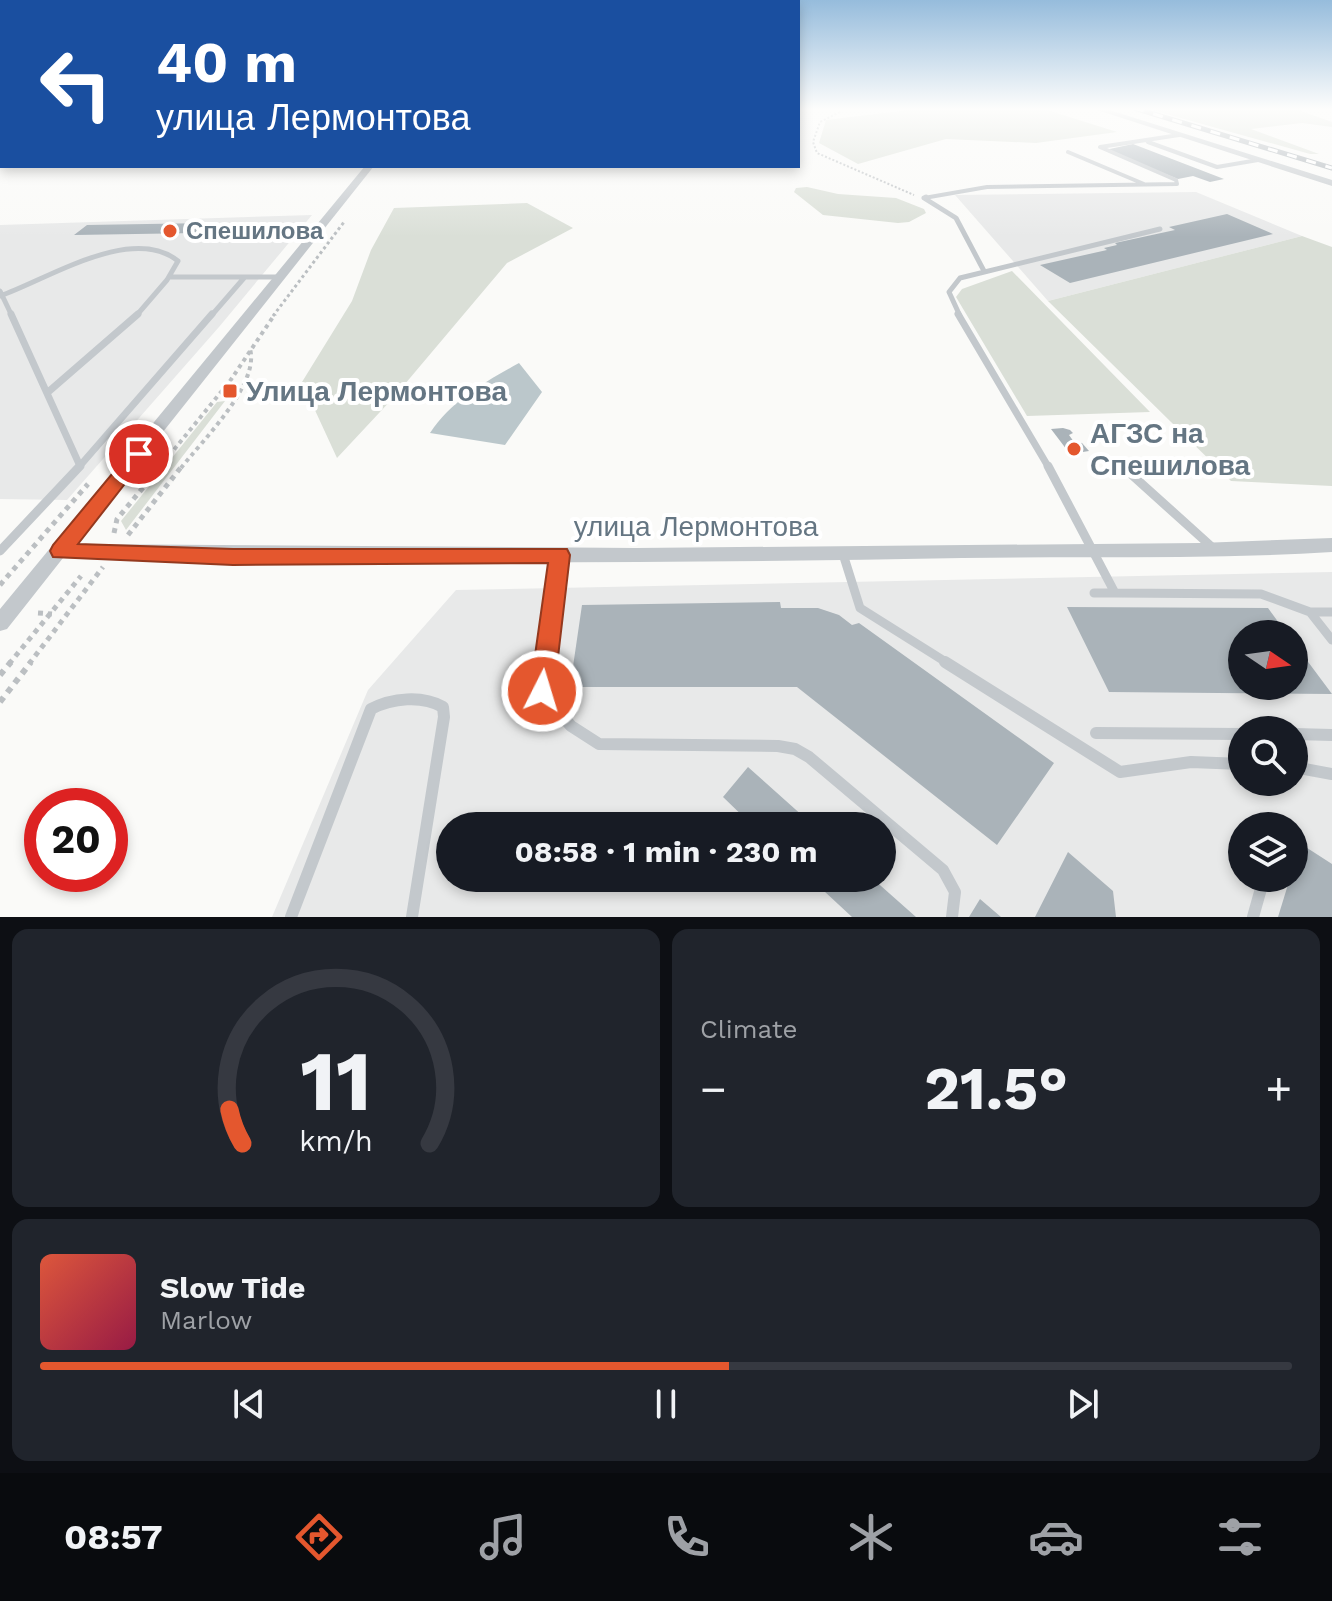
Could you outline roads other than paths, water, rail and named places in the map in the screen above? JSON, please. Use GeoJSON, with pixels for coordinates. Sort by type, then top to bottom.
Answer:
{"type":"FeatureCollection","features":[{"type":"Feature","properties":{"kind":"street"},"geometry":{"type":"LineString","coordinates":[[1229,151],[1332,183]]}},
{"type":"Feature","properties":{"kind":"street"},"geometry":{"type":"LineString","coordinates":[[0,623],[368,168]]}},
{"type":"Feature","properties":{"kind":"street","name":"улица Лермонтова"},"geometry":{"type":"LineString","coordinates":[[60,551],[233,557],[843,554],[1091,548],[1216,550],[1332,545]]}},
{"type":"Feature","properties":{"kind":"lane"},"geometry":{"type":"LineString","coordinates":[[984,271],[956,218],[924,198],[987,187],[1148,186],[1178,182],[1108,151]]}},
{"type":"Feature","properties":{"kind":"lane"},"geometry":{"type":"LineString","coordinates":[[1173,151],[1217,167],[1258,160]]}},
{"type":"Feature","properties":{"kind":"lane"},"geometry":{"type":"LineString","coordinates":[[1068,152],[1148,186]]}},
{"type":"Feature","properties":{"kind":"lane"},"geometry":{"type":"LineString","coordinates":[[1115,593],[1053,475],[953,305],[949,292],[960,278],[1160,229]]}},
{"type":"Feature","properties":{"kind":"lane"},"geometry":{"type":"LineString","coordinates":[[47,393],[124,326],[169,277],[178,261],[160,249],[120,251],[65,268],[1,294],[80,466]]}},
{"type":"Feature","properties":{"kind":"lane"},"geometry":{"type":"LineString","coordinates":[[169,277],[283,277]]}},
{"type":"Feature","properties":{"kind":"lane"},"geometry":{"type":"LineString","coordinates":[[0,551],[80,466],[244,278]]}},
{"type":"Feature","properties":{"kind":"lane"},"geometry":{"type":"LineString","coordinates":[[1116,460],[1216,550]]}},
{"type":"Feature","properties":{"kind":"lane"},"geometry":{"type":"LineString","coordinates":[[843,554],[860,608],[1120,772],[1191,762],[1228,763]]}},
{"type":"Feature","properties":{"kind":"lane"},"geometry":{"type":"LineString","coordinates":[[559,555],[542,691],[582,737],[593,744],[609,746],[778,746],[795,749],[809,757],[943,870],[953,884],[957,898],[952,917]]}},
{"type":"Feature","properties":{"kind":"lane"},"geometry":{"type":"LineString","coordinates":[[1094,593],[1261,594],[1310,612],[1332,612]]}},
{"type":"Feature","properties":{"kind":"lane"},"geometry":{"type":"LineString","coordinates":[[1310,612],[1332,640]]}},
{"type":"Feature","properties":{"kind":"lane"},"geometry":{"type":"LineString","coordinates":[[291,917],[371,709],[380,703],[430,701],[443,707],[444,717],[412,917]]}},
{"type":"Feature","properties":{"kind":"lane"},"geometry":{"type":"LineString","coordinates":[[1096,733],[1228,734]]}},
{"type":"Feature","properties":{"kind":"lane"},"geometry":{"type":"LineString","coordinates":[[1308,734],[1332,735]]}},
{"type":"Feature","properties":{"kind":"lane"},"geometry":{"type":"LineString","coordinates":[[1308,770],[1332,774]]}},
{"type":"Feature","properties":{"kind":"lane"},"geometry":{"type":"LineString","coordinates":[[1253,917],[1260,892]]}},
{"type":"Feature","properties":{"kind":"railway"},"geometry":{"type":"LineString","coordinates":[[1275,151],[1332,168]]}},
{"type":"Feature","properties":{"kind":"place","name":"Спешилова"},"geometry":{"type":"Point","coordinates":[170,231]}},
{"type":"Feature","properties":{"kind":"place","name":"Улица Лермонтова"},"geometry":{"type":"Point","coordinates":[230,391]}},
{"type":"Feature","properties":{"kind":"place","name":"АГЗС на Спешилова"},"geometry":{"type":"Point","coordinates":[1074,449]}}]}
